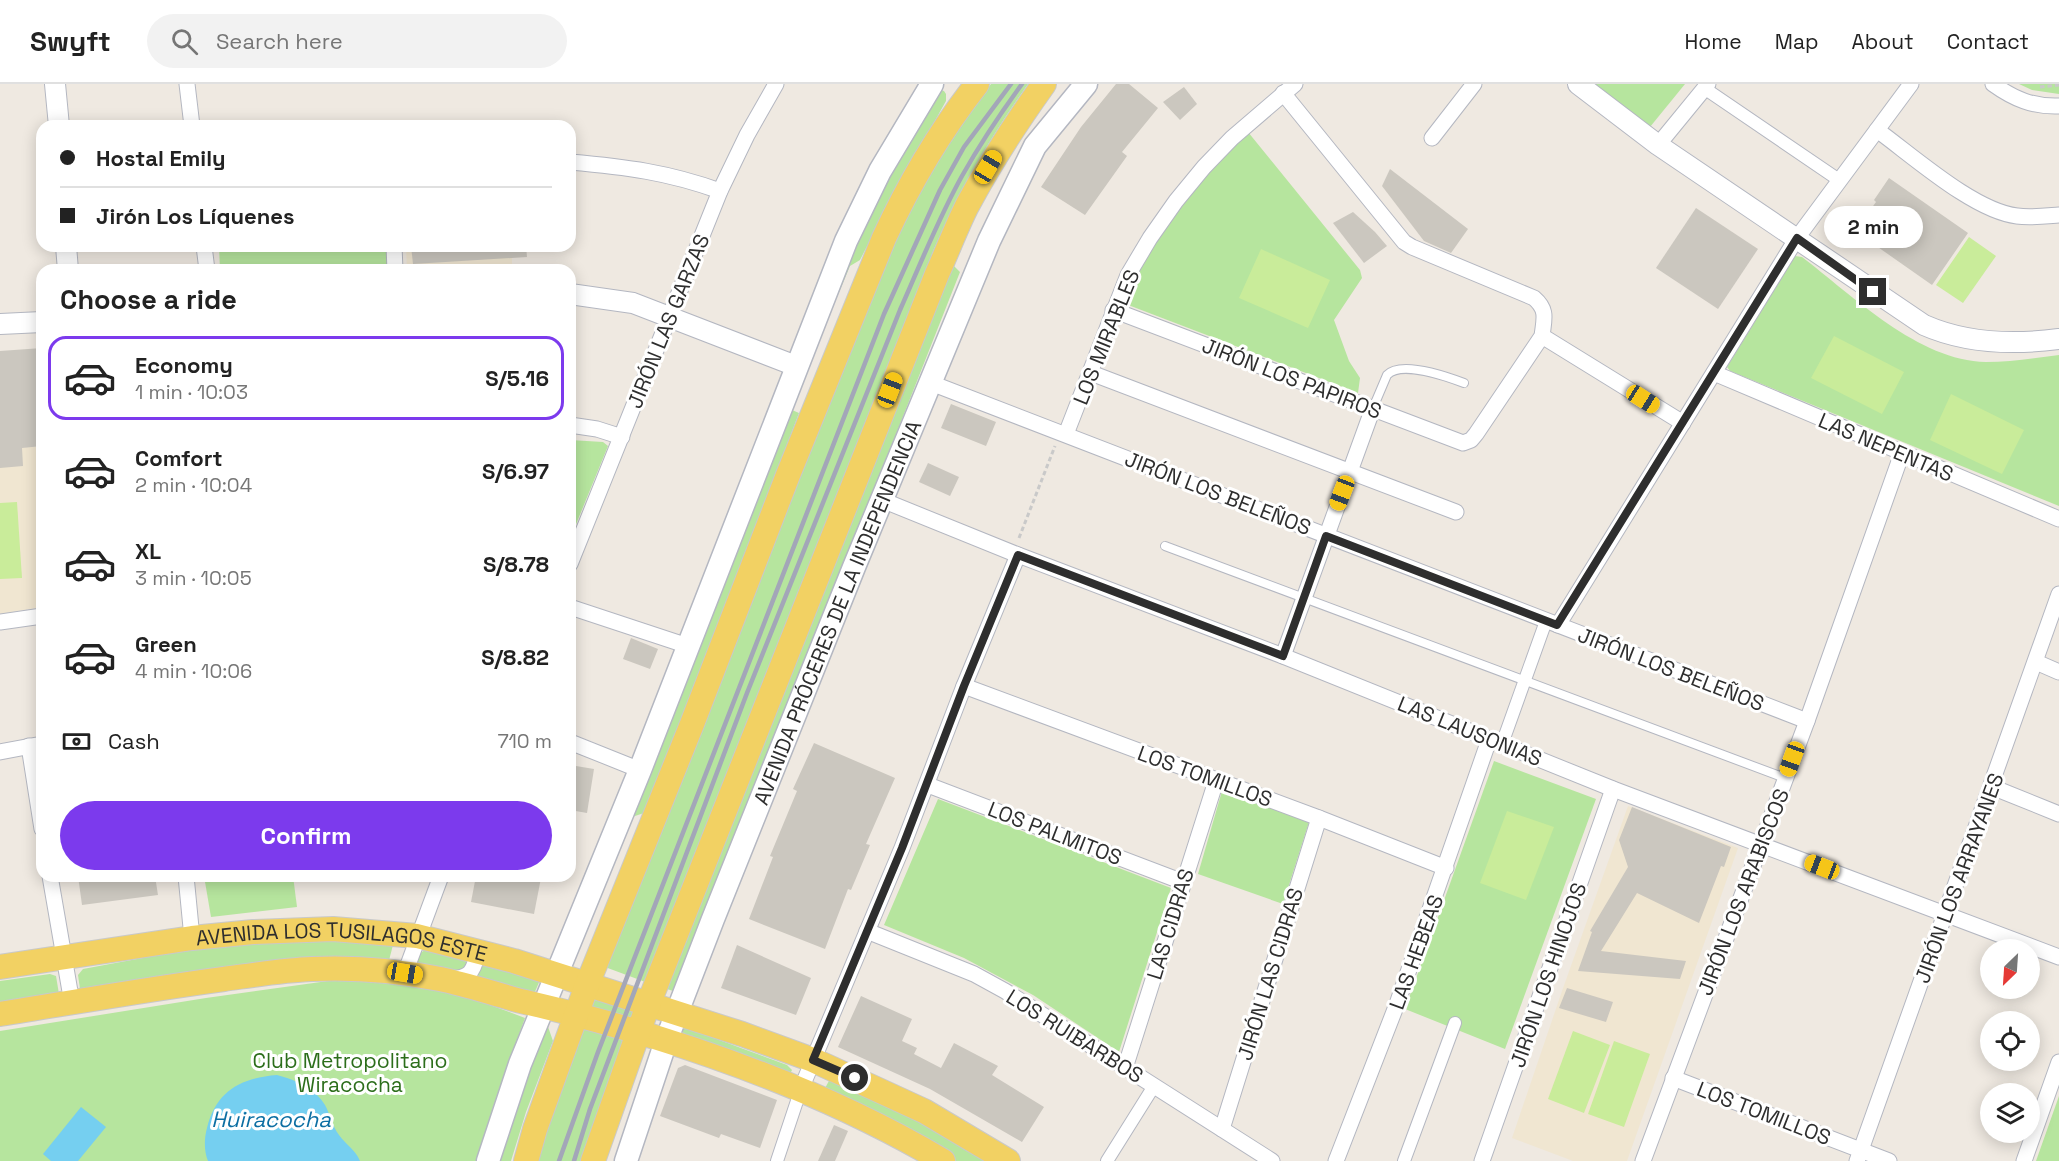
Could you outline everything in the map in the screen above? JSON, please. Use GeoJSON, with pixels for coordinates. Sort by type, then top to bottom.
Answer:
{"type":"FeatureCollection","features":[{"type":"Feature","properties":{"kind":"main road"},"geometry":{"type":"LineString","coordinates":[[488,1161],[520,1064],[640,770],[846,242],[862,206],[897,141],[932,84]]}},
{"type":"Feature","properties":{"kind":"main road","name":"AVENIDA PRÓCERES DE LA INDEPENDENCIA"},"geometry":{"type":"LineString","coordinates":[[593,1161],[648,1005],[937,274],[966,208],[988,167],[1044,84]]}},
{"type":"Feature","properties":{"kind":"main road"},"geometry":{"type":"LineString","coordinates":[[1035,146],[1059,101],[1071,84]]}},
{"type":"Feature","properties":{"kind":"main road","name":"AVENIDA PRÓCERES DE LA INDEPENDENCIA"},"geometry":{"type":"LineString","coordinates":[[626,1161],[676,1014],[882,500],[989,241],[1035,146],[1086,84]]}},
{"type":"Feature","properties":{"kind":"main road"},"geometry":{"type":"LineString","coordinates":[[526,1161],[587,985],[884,238],[898,207],[969,88]]}},
{"type":"Feature","properties":{"kind":"main road","name":"AVENIDA LOS TUSILAGOS ESTE"},"geometry":{"type":"LineString","coordinates":[[0,967],[192,938],[253,932],[333,929],[417,936],[479,951],[742,1034],[813,1060],[924,1111],[1008,1161]]}},
{"type":"Feature","properties":{"kind":"main road","name":"AVENIDA LOS TUSILAGOS ESTE"},"geometry":{"type":"LineString","coordinates":[[0,1014],[199,982],[312,969],[405,973],[441,979],[543,1005],[666,1041],[801,1089],[860,1115],[943,1161]]}},
{"type":"Feature","properties":{"kind":"street"},"geometry":{"type":"LineString","coordinates":[[55,84],[58,120]]}},
{"type":"Feature","properties":{"kind":"street"},"geometry":{"type":"LineString","coordinates":[[187,84],[191,120]]}},
{"type":"Feature","properties":{"kind":"street","name":"JIRÓN LAS GARZAS"},"geometry":{"type":"LineString","coordinates":[[576,549],[720,191],[747,135],[776,84]]}},
{"type":"Feature","properties":{"kind":"street"},"geometry":{"type":"LineString","coordinates":[[1432,138],[1474,84]]}},
{"type":"Feature","properties":{"kind":"street"},"geometry":{"type":"LineString","coordinates":[[1578,84],[1658,145],[1911,318],[1934,330],[1959,338],[1985,342],[2059,339]]}},
{"type":"Feature","properties":{"kind":"street"},"geometry":{"type":"LineString","coordinates":[[1496,742],[1552,623],[1683,423],[1797,238],[1911,84]]}},
{"type":"Feature","properties":{"kind":"street"},"geometry":{"type":"LineString","coordinates":[[1993,84],[2027,103],[2059,106]]}},
{"type":"Feature","properties":{"kind":"street"},"geometry":{"type":"LineString","coordinates":[[1658,145],[1706,86],[1839,180]]}},
{"type":"Feature","properties":{"kind":"street"},"geometry":{"type":"LineString","coordinates":[[1289,89],[1404,242],[1412,248],[1534,297],[1542,305],[1545,316],[1542,336],[1683,423]]}},
{"type":"Feature","properties":{"kind":"street","name":"LOS MIRABLES"},"geometry":{"type":"LineString","coordinates":[[1063,433],[1091,373],[1128,275],[1150,238],[1204,167],[1225,145],[1289,89]]}},
{"type":"Feature","properties":{"kind":"street"},"geometry":{"type":"LineString","coordinates":[[1877,130],[1974,201],[2018,216],[2059,215]]}},
{"type":"Feature","properties":{"kind":"street"},"geometry":{"type":"LineString","coordinates":[[576,163],[657,172],[720,191]]}},
{"type":"Feature","properties":{"kind":"street"},"geometry":{"type":"LineString","coordinates":[[576,295],[633,303],[796,366]]}},
{"type":"Feature","properties":{"kind":"street","name":"JIRÓN LOS PAPIROS"},"geometry":{"type":"LineString","coordinates":[[1113,310],[1463,443],[1471,441],[1542,336]]}},
{"type":"Feature","properties":{"kind":"street"},"geometry":{"type":"LineString","coordinates":[[0,324],[36,322]]}},
{"type":"Feature","properties":{"kind":"street"},"geometry":{"type":"LineString","coordinates":[[1091,373],[1456,512]]}},
{"type":"Feature","properties":{"kind":"street","name":"LAS NEPENTAS"},"geometry":{"type":"LineString","coordinates":[[1714,373],[2059,519]]}},
{"type":"Feature","properties":{"kind":"street","name":"JIRÓN LOS BELEÑOS"},"geometry":{"type":"LineString","coordinates":[[931,383],[1807,721]]}},
{"type":"Feature","properties":{"kind":"street"},"geometry":{"type":"LineString","coordinates":[[1283,656],[1372,408]]}},
{"type":"Feature","properties":{"kind":"street"},"geometry":{"type":"LineString","coordinates":[[576,426],[597,429],[622,437]]}},
{"type":"Feature","properties":{"kind":"street","name":"JIRÓN LOS ARABISCOS"},"geometry":{"type":"LineString","coordinates":[[1643,1161],[1807,721],[1902,453]]}},
{"type":"Feature","properties":{"kind":"street","name":"LAS LAUSONIAS"},"geometry":{"type":"LineString","coordinates":[[882,500],[1283,656],[1613,789],[2059,957]]}},
{"type":"Feature","properties":{"kind":"street"},"geometry":{"type":"LineString","coordinates":[[780,1160],[801,1089],[928,785],[1016,554]]}},
{"type":"Feature","properties":{"kind":"street","name":"JIRÓN LOS ARRAYANES"},"geometry":{"type":"LineString","coordinates":[[1859,1155],[2059,594]]}},
{"type":"Feature","properties":{"kind":"street"},"geometry":{"type":"LineString","coordinates":[[576,609],[688,646]]}},
{"type":"Feature","properties":{"kind":"street"},"geometry":{"type":"LineString","coordinates":[[0,622],[36,617]]}},
{"type":"Feature","properties":{"kind":"street"},"geometry":{"type":"LineString","coordinates":[[2036,662],[2059,672]]}},
{"type":"Feature","properties":{"kind":"street","name":"LOS TOMILLOS"},"geometry":{"type":"LineString","coordinates":[[964,686],[1319,818],[1446,868]]}},
{"type":"Feature","properties":{"kind":"street","name":"LAS HEBEAS"},"geometry":{"type":"LineString","coordinates":[[1336,1161],[1496,742]]}},
{"type":"Feature","properties":{"kind":"street"},"geometry":{"type":"LineString","coordinates":[[576,744],[640,770]]}},
{"type":"Feature","properties":{"kind":"street"},"geometry":{"type":"LineString","coordinates":[[0,752],[35,746]]}},
{"type":"Feature","properties":{"kind":"street","name":"LAS CIDRAS"},"geometry":{"type":"LineString","coordinates":[[1125,1068],[1216,781]]}},
{"type":"Feature","properties":{"kind":"street","name":"LOS PALMITOS"},"geometry":{"type":"LineString","coordinates":[[928,785],[1183,882]]}},
{"type":"Feature","properties":{"kind":"street"},"geometry":{"type":"LineString","coordinates":[[1992,787],[2059,814]]}},
{"type":"Feature","properties":{"kind":"street","name":"JIRÓN LOS HINOJOS"},"geometry":{"type":"LineString","coordinates":[[1482,1161],[1613,789]]}},
{"type":"Feature","properties":{"kind":"street","name":"JIRÓN LAS CIDRAS"},"geometry":{"type":"LineString","coordinates":[[1222,1129],[1319,818]]}},
{"type":"Feature","properties":{"kind":"street"},"geometry":{"type":"LineString","coordinates":[[51,882],[72,1003]]}},
{"type":"Feature","properties":{"kind":"street"},"geometry":{"type":"LineString","coordinates":[[187,882],[192,938]]}},
{"type":"Feature","properties":{"kind":"street"},"geometry":{"type":"LineString","coordinates":[[405,973],[439,882]]}},
{"type":"Feature","properties":{"kind":"street","name":"LOS RUIBARBOS"},"geometry":{"type":"LineString","coordinates":[[867,930],[974,974],[1046,1017],[1272,1161]]}},
{"type":"Feature","properties":{"kind":"street"},"geometry":{"type":"LineString","coordinates":[[441,979],[468,975],[473,969],[479,951]]}},
{"type":"Feature","properties":{"kind":"street"},"geometry":{"type":"LineString","coordinates":[[1404,1161],[1455,1023]]}},
{"type":"Feature","properties":{"kind":"street"},"geometry":{"type":"LineString","coordinates":[[2024,1161],[2059,1062]]}},
{"type":"Feature","properties":{"kind":"street","name":"LOS TOMILLOS"},"geometry":{"type":"LineString","coordinates":[[1673,1078],[1859,1155],[1889,1161]]}},
{"type":"Feature","properties":{"kind":"street"},"geometry":{"type":"LineString","coordinates":[[1107,1161],[1154,1086]]}},
{"type":"Feature","properties":{"kind":"lane"},"geometry":{"type":"LineString","coordinates":[[1372,408],[1390,371],[1403,368],[1432,373],[1464,383]]}},
{"type":"Feature","properties":{"kind":"lane"},"geometry":{"type":"LineString","coordinates":[[1165,546],[1785,778]]}},
{"type":"Feature","properties":{"kind":"path"},"geometry":{"type":"LineString","coordinates":[[2031,86],[2041,88],[2059,85]]}},
{"type":"Feature","properties":{"kind":"path"},"geometry":{"type":"LineString","coordinates":[[1016,554],[1063,433]]}},
{"type":"Feature","properties":{"kind":"shaded area"},"geometry":{"type":"Polygon","coordinates":[[[406,252],[512,252],[512,264],[407,264],[406,252]]]}},
{"type":"Feature","properties":{"kind":"shaded area"},"geometry":{"type":"Polygon","coordinates":[[[36,446],[36,608],[0,614],[0,449],[36,446]]]}},
{"type":"Feature","properties":{"kind":"shaded area"},"geometry":{"type":"Polygon","coordinates":[[[1628,806],[1738,848],[1627,1161],[1573,1161],[1512,1138],[1628,806]]]}},
{"type":"Feature","properties":{"kind":"green space"},"geometry":{"type":"Polygon","coordinates":[[[991,84],[1028,84],[977,164],[934,249],[648,983],[605,967],[892,242],[938,161],[991,84]]]}},
{"type":"Feature","properties":{"kind":"green space"},"geometry":{"type":"Polygon","coordinates":[[[1593,84],[1685,84],[1650,127],[1593,84]]]}},
{"type":"Feature","properties":{"kind":"green space"},"geometry":{"type":"Polygon","coordinates":[[[2019,84],[2059,84],[2059,94],[2032,90],[2019,84]]]}},
{"type":"Feature","properties":{"kind":"green space"},"geometry":{"type":"Polygon","coordinates":[[[940,90],[946,94],[946,101],[860,260],[850,266],[803,378],[792,410],[799,413],[647,812],[629,818],[843,267],[881,184],[940,90]]]}},
{"type":"Feature","properties":{"kind":"green space"},"geometry":{"type":"Polygon","coordinates":[[[1248,132],[1360,270],[1362,278],[1334,320],[1349,361],[1360,378],[1358,393],[1123,303],[1148,254],[1177,212],[1210,172],[1248,132]]]}},
{"type":"Feature","properties":{"kind":"green space"},"geometry":{"type":"Polygon","coordinates":[[[968,233],[954,266],[960,272],[676,992],[667,989],[955,253],[968,233]]]}},
{"type":"Feature","properties":{"kind":"green space"},"geometry":{"type":"Polygon","coordinates":[[[1969,237],[1996,256],[1963,303],[1936,285],[1969,237]]]}},
{"type":"Feature","properties":{"kind":"green space"},"geometry":{"type":"Polygon","coordinates":[[[1261,249],[1330,280],[1308,328],[1239,298],[1261,249]]]}},
{"type":"Feature","properties":{"kind":"green space"},"geometry":{"type":"Polygon","coordinates":[[[219,252],[388,252],[388,264],[220,264],[219,252]]]}},
{"type":"Feature","properties":{"kind":"green space"},"geometry":{"type":"Polygon","coordinates":[[[1795,256],[1802,257],[1888,324],[1936,351],[1961,359],[1986,362],[2059,355],[2059,506],[1730,371],[1727,367],[1795,256]]]}},
{"type":"Feature","properties":{"kind":"green space"},"geometry":{"type":"Polygon","coordinates":[[[1834,336],[1904,372],[1882,414],[1811,378],[1834,336]]]}},
{"type":"Feature","properties":{"kind":"green space"},"geometry":{"type":"Polygon","coordinates":[[[1951,394],[2024,430],[2002,474],[1930,440],[1951,394]]]}},
{"type":"Feature","properties":{"kind":"green space"},"geometry":{"type":"Polygon","coordinates":[[[576,440],[603,442],[608,446],[576,524],[576,440]]]}},
{"type":"Feature","properties":{"kind":"green space"},"geometry":{"type":"Polygon","coordinates":[[[17,502],[22,578],[0,579],[0,503],[17,502]]]}},
{"type":"Feature","properties":{"kind":"green space"},"geometry":{"type":"Polygon","coordinates":[[[1494,761],[1596,799],[1505,1049],[1405,1009],[1494,761]]]}},
{"type":"Feature","properties":{"kind":"green space"},"geometry":{"type":"Polygon","coordinates":[[[1222,791],[1309,822],[1283,904],[1198,874],[1222,791]]]}},
{"type":"Feature","properties":{"kind":"green space"},"geometry":{"type":"Polygon","coordinates":[[[938,799],[1171,888],[1119,1052],[1033,995],[964,958],[884,925],[938,799]]]}},
{"type":"Feature","properties":{"kind":"green space"},"geometry":{"type":"Polygon","coordinates":[[[1507,811],[1554,827],[1526,900],[1480,883],[1507,811]]]}},
{"type":"Feature","properties":{"kind":"green space"},"geometry":{"type":"Polygon","coordinates":[[[205,882],[294,882],[297,907],[211,917],[205,882]]]}},
{"type":"Feature","properties":{"kind":"green space"},"geometry":{"type":"Polygon","coordinates":[[[295,937],[393,945],[387,968],[83,992],[80,989],[78,975],[83,969],[207,946],[295,937]]]}},
{"type":"Feature","properties":{"kind":"green space"},"geometry":{"type":"Polygon","coordinates":[[[427,949],[540,980],[534,994],[416,965],[420,953],[427,949]]]}},
{"type":"Feature","properties":{"kind":"green space"},"geometry":{"type":"Polygon","coordinates":[[[50,974],[56,976],[59,994],[0,1007],[0,981],[50,974]]]}},
{"type":"Feature","properties":{"kind":"green space","name":"Club Metropolitano Wiracocha"},"geometry":{"type":"Polygon","coordinates":[[[328,981],[380,981],[436,989],[525,1018],[493,1107],[477,1161],[0,1161],[0,1031],[328,981]]]}},
{"type":"Feature","properties":{"kind":"green space"},"geometry":{"type":"Polygon","coordinates":[[[603,1000],[633,1010],[636,1021],[589,1011],[592,1002],[603,1000]]]}},
{"type":"Feature","properties":{"kind":"green space"},"geometry":{"type":"Polygon","coordinates":[[[547,1024],[553,1041],[526,1112],[511,1161],[494,1161],[547,1024]]]}},
{"type":"Feature","properties":{"kind":"green space"},"geometry":{"type":"Polygon","coordinates":[[[581,1027],[624,1041],[585,1161],[537,1161],[581,1027]]]}},
{"type":"Feature","properties":{"kind":"green space"},"geometry":{"type":"Polygon","coordinates":[[[684,1027],[787,1065],[792,1070],[789,1076],[679,1039],[684,1027]]]}},
{"type":"Feature","properties":{"kind":"green space"},"geometry":{"type":"Polygon","coordinates":[[[1573,1031],[1610,1045],[1584,1113],[1548,1099],[1573,1031]]]}},
{"type":"Feature","properties":{"kind":"green space"},"geometry":{"type":"Polygon","coordinates":[[[1614,1041],[1650,1054],[1624,1127],[1588,1114],[1614,1041]]]}},
{"type":"Feature","properties":{"kind":"green space"},"geometry":{"type":"Polygon","coordinates":[[[830,1079],[936,1130],[986,1161],[953,1161],[824,1090],[830,1079]]]}},
{"type":"Feature","properties":{"kind":"green space"},"geometry":{"type":"Polygon","coordinates":[[[2059,1096],[2059,1161],[2036,1161],[2059,1096]]]}},
{"type":"Feature","properties":{"kind":"water","name":"Huiracocha"},"geometry":{"type":"Polygon","coordinates":[[[277,1075],[310,1089],[321,1099],[337,1131],[360,1161],[208,1161],[205,1136],[211,1115],[224,1096],[241,1083],[277,1075]]]}},
{"type":"Feature","properties":{"kind":"water"},"geometry":{"type":"Polygon","coordinates":[[[81,1107],[106,1127],[78,1161],[51,1161],[43,1154],[81,1107]]]}},
{"type":"Feature","properties":{"kind":"building"},"geometry":{"type":"Polygon","coordinates":[[[1116,84],[1129,84],[1158,108],[1122,152],[1127,156],[1085,215],[1041,187],[1081,127],[1116,84]]]}},
{"type":"Feature","properties":{"kind":"building"},"geometry":{"type":"Polygon","coordinates":[[[1184,87],[1197,104],[1180,120],[1163,102],[1184,87]]]}},
{"type":"Feature","properties":{"kind":"building"},"geometry":{"type":"Polygon","coordinates":[[[1390,169],[1468,229],[1451,253],[1424,241],[1382,186],[1390,169]]]}},
{"type":"Feature","properties":{"kind":"building"},"geometry":{"type":"Polygon","coordinates":[[[1889,178],[1968,233],[1932,285],[1855,231],[1876,202],[1874,200],[1889,178]]]}},
{"type":"Feature","properties":{"kind":"building"},"geometry":{"type":"Polygon","coordinates":[[[1696,208],[1758,249],[1718,309],[1656,268],[1696,208]]]}},
{"type":"Feature","properties":{"kind":"building"},"geometry":{"type":"Polygon","coordinates":[[[1353,212],[1387,246],[1364,263],[1333,223],[1353,212]]]}},
{"type":"Feature","properties":{"kind":"building"},"geometry":{"type":"Polygon","coordinates":[[[412,252],[527,252],[527,257],[413,264],[412,252]]]}},
{"type":"Feature","properties":{"kind":"building"},"geometry":{"type":"Polygon","coordinates":[[[36,348],[36,447],[22,448],[23,466],[0,468],[0,351],[36,348]]]}},
{"type":"Feature","properties":{"kind":"building"},"geometry":{"type":"Polygon","coordinates":[[[951,404],[996,422],[986,446],[941,428],[951,404]]]}},
{"type":"Feature","properties":{"kind":"building"},"geometry":{"type":"Polygon","coordinates":[[[928,463],[959,477],[950,496],[919,482],[928,463]]]}},
{"type":"Feature","properties":{"kind":"building"},"geometry":{"type":"Polygon","coordinates":[[[631,638],[658,649],[650,669],[623,659],[631,638]]]}},
{"type":"Feature","properties":{"kind":"building"},"geometry":{"type":"Polygon","coordinates":[[[814,743],[895,778],[866,844],[870,845],[851,890],[848,889],[825,949],[749,919],[773,857],[770,856],[797,791],[793,789],[814,743]]]}},
{"type":"Feature","properties":{"kind":"building"},"geometry":{"type":"Polygon","coordinates":[[[576,766],[594,769],[587,813],[576,811],[576,766]]]}},
{"type":"Feature","properties":{"kind":"building"},"geometry":{"type":"Polygon","coordinates":[[[1632,807],[1731,847],[1724,867],[1721,866],[1699,923],[1637,893],[1601,951],[1686,961],[1680,979],[1578,971],[1592,932],[1590,931],[1628,867],[1619,840],[1632,807]]]}},
{"type":"Feature","properties":{"kind":"building"},"geometry":{"type":"Polygon","coordinates":[[[79,882],[156,882],[158,895],[82,905],[79,882]]]}},
{"type":"Feature","properties":{"kind":"building"},"geometry":{"type":"Polygon","coordinates":[[[475,882],[540,882],[534,914],[471,902],[475,882]]]}},
{"type":"Feature","properties":{"kind":"building"},"geometry":{"type":"Polygon","coordinates":[[[737,945],[811,978],[796,1015],[721,988],[737,945]]]}},
{"type":"Feature","properties":{"kind":"building"},"geometry":{"type":"Polygon","coordinates":[[[1567,988],[1613,1002],[1606,1022],[1559,1008],[1567,988]]]}},
{"type":"Feature","properties":{"kind":"building"},"geometry":{"type":"Polygon","coordinates":[[[861,996],[912,1019],[902,1041],[917,1048],[914,1054],[941,1068],[954,1043],[998,1066],[992,1075],[1044,1107],[1022,1142],[930,1089],[838,1047],[861,996]]]}},
{"type":"Feature","properties":{"kind":"building"},"geometry":{"type":"Polygon","coordinates":[[[685,1065],[777,1100],[760,1148],[721,1134],[719,1138],[660,1116],[678,1068],[685,1065]]]}},
{"type":"Feature","properties":{"kind":"building"},"geometry":{"type":"Polygon","coordinates":[[[834,1125],[848,1131],[835,1161],[818,1161],[834,1125]]]}},
{"type":"Feature","properties":{"kind":"railway"},"geometry":{"type":"LineString","coordinates":[[559,1161],[598,1052],[884,314],[940,190],[964,147],[1011,84]]}},
{"type":"Feature","properties":{"kind":"railway"},"geometry":{"type":"LineString","coordinates":[[574,1161],[590,1109],[747,693],[900,310],[953,192],[990,129],[1022,84]]}},
{"type":"Feature","properties":{"kind":"route"},"geometry":{"type":"LineString","coordinates":[[855,1078],[813,1060],[928,785],[964,686],[1018,555],[1283,656],[1326,536],[1557,625],[1797,238],[1873,292]]}}]}
